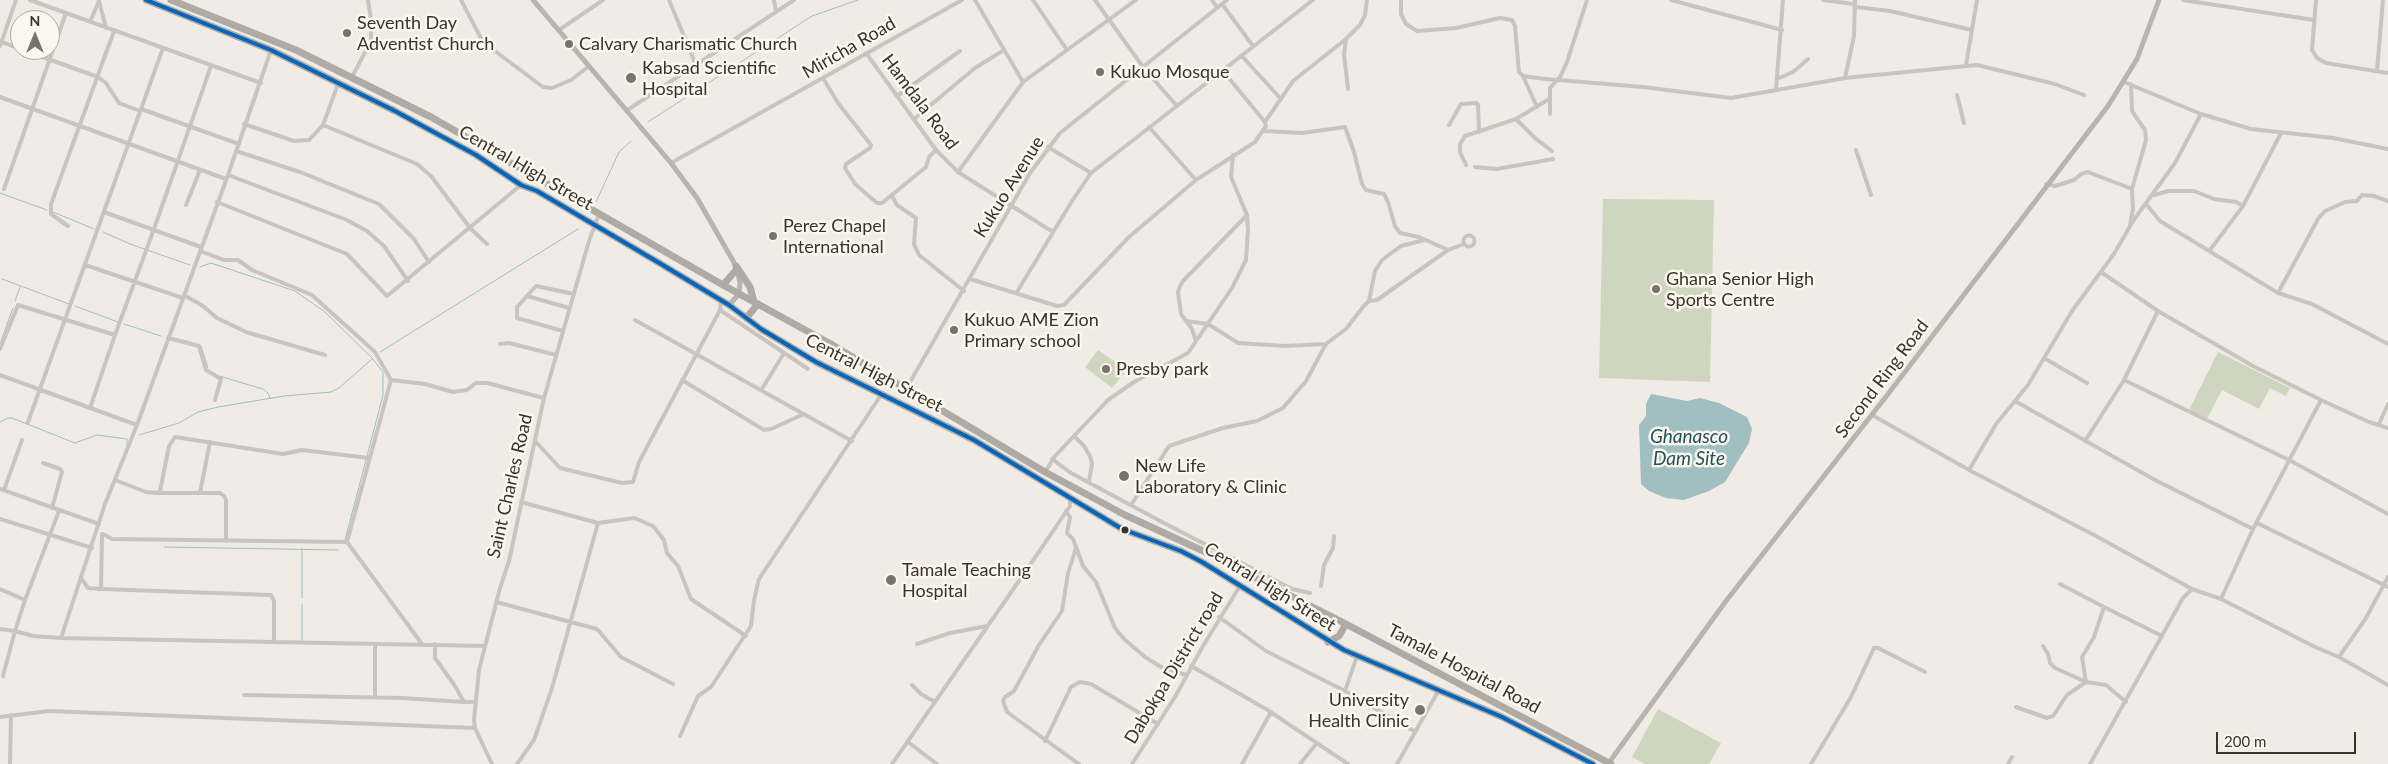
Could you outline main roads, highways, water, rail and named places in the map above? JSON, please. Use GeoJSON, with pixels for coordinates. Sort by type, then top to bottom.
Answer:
{"type":"FeatureCollection","features":[{"type":"Feature","properties":{"kind":"highway","name":"Central High Street"},"geometry":{"type":"LineString","coordinates":[[146,0],[271,50],[395,111],[476,155],[521,185],[537,191],[729,304],[761,329],[809,358],[974,440],[1070,499],[1128,531],[1181,551],[1328,642],[1502,717],[1592,764]]}},
{"type":"Feature","properties":{"kind":"highway","name":"Central High Street"},"geometry":{"type":"LineString","coordinates":[[171,0],[296,50],[471,139],[723,285],[829,343],[1044,472],[1108,506],[1201,550],[1304,604]]}},
{"type":"Feature","properties":{"kind":"highway"},"geometry":{"type":"LineString","coordinates":[[163,7],[171,0]]}},
{"type":"Feature","properties":{"kind":"highway"},"geometry":{"type":"LineString","coordinates":[[723,285],[737,267],[750,287],[756,303],[747,317]]}},
{"type":"Feature","properties":{"kind":"highway"},"geometry":{"type":"LineString","coordinates":[[1128,531],[1139,521]]}},
{"type":"Feature","properties":{"kind":"highway","name":"Tamale Hospital Road"},"geometry":{"type":"LineString","coordinates":[[1304,604],[1346,624],[1609,764]]}},
{"type":"Feature","properties":{"kind":"highway"},"geometry":{"type":"LineString","coordinates":[[1328,642],[1339,636],[1346,624]]}},
{"type":"Feature","properties":{"kind":"water","name":"Ghanasco Dam Site"},"geometry":{"type":"Polygon","coordinates":[[[1651,394],[1687,401],[1700,398],[1719,403],[1747,417],[1752,429],[1749,443],[1725,482],[1709,491],[1684,500],[1666,498],[1649,491],[1641,484],[1639,425],[1646,416],[1646,404],[1651,394]]]}},
{"type":"Feature","properties":{"kind":"waterway"},"geometry":{"type":"LineString","coordinates":[[648,122],[812,16],[858,0]]}},
{"type":"Feature","properties":{"kind":"waterway"},"geometry":{"type":"LineString","coordinates":[[596,202],[619,152],[631,141]]}},
{"type":"Feature","properties":{"kind":"waterway"},"geometry":{"type":"LineString","coordinates":[[0,193],[47,210]]}},
{"type":"Feature","properties":{"kind":"waterway"},"geometry":{"type":"LineString","coordinates":[[53,212],[94,229]]}},
{"type":"Feature","properties":{"kind":"waterway"},"geometry":{"type":"LineString","coordinates":[[380,352],[578,229]]}},
{"type":"Feature","properties":{"kind":"waterway"},"geometry":{"type":"LineString","coordinates":[[103,232],[130,244],[190,265]]}},
{"type":"Feature","properties":{"kind":"waterway"},"geometry":{"type":"LineString","coordinates":[[200,267],[211,263],[295,291],[325,312],[372,358],[383,372],[383,395],[345,540]]}},
{"type":"Feature","properties":{"kind":"waterway"},"geometry":{"type":"LineString","coordinates":[[2,279],[69,304]]}},
{"type":"Feature","properties":{"kind":"waterway"},"geometry":{"type":"LineString","coordinates":[[15,301],[20,287]]}},
{"type":"Feature","properties":{"kind":"waterway"},"geometry":{"type":"LineString","coordinates":[[75,306],[118,322]]}},
{"type":"Feature","properties":{"kind":"waterway"},"geometry":{"type":"LineString","coordinates":[[0,344],[13,308]]}},
{"type":"Feature","properties":{"kind":"waterway"},"geometry":{"type":"LineString","coordinates":[[124,324],[161,336]]}},
{"type":"Feature","properties":{"kind":"waterway"},"geometry":{"type":"LineString","coordinates":[[183,340],[201,346],[208,368]]}},
{"type":"Feature","properties":{"kind":"waterway"},"geometry":{"type":"LineString","coordinates":[[139,435],[179,423],[198,412],[218,407],[284,396],[331,392],[339,388],[372,359]]}},
{"type":"Feature","properties":{"kind":"waterway"},"geometry":{"type":"LineString","coordinates":[[219,376],[263,389],[270,398]]}},
{"type":"Feature","properties":{"kind":"waterway"},"geometry":{"type":"LineString","coordinates":[[0,422],[12,418],[75,443],[97,435],[127,439],[127,446]]}},
{"type":"Feature","properties":{"kind":"waterway"},"geometry":{"type":"LineString","coordinates":[[164,547],[338,550]]}},
{"type":"Feature","properties":{"kind":"waterway"},"geometry":{"type":"LineString","coordinates":[[302,548],[302,598]]}},
{"type":"Feature","properties":{"kind":"waterway"},"geometry":{"type":"LineString","coordinates":[[302,604],[302,642]]}},
{"type":"Feature","properties":{"kind":"place","name":"Seventh Day Adventist Church"},"geometry":{"type":"Point","coordinates":[347,33]}},
{"type":"Feature","properties":{"kind":"place","name":"Calvary Charismatic Church"},"geometry":{"type":"Point","coordinates":[569,44]}},
{"type":"Feature","properties":{"kind":"place","name":"Kukuo Mosque"},"geometry":{"type":"Point","coordinates":[1100,72]}},
{"type":"Feature","properties":{"kind":"place","name":"Kabsad Scientific Hospital"},"geometry":{"type":"Point","coordinates":[631,78]}},
{"type":"Feature","properties":{"kind":"place","name":"Perez Chapel International"},"geometry":{"type":"Point","coordinates":[773,236]}},
{"type":"Feature","properties":{"kind":"place","name":"Ghana Senior High Sports Centre"},"geometry":{"type":"Point","coordinates":[1656,289]}},
{"type":"Feature","properties":{"kind":"place","name":"Kukuo AME Zion Primary school"},"geometry":{"type":"Point","coordinates":[954,330]}},
{"type":"Feature","properties":{"kind":"place","name":"Presby park"},"geometry":{"type":"Point","coordinates":[1106,369]}},
{"type":"Feature","properties":{"kind":"place","name":"New Life Laboratory & Clinic"},"geometry":{"type":"Point","coordinates":[1124,476]}},
{"type":"Feature","properties":{"kind":"place","name":"Tamale Teaching Hospital"},"geometry":{"type":"Point","coordinates":[891,580]}},
{"type":"Feature","properties":{"kind":"place","name":"University Health Clinic"},"geometry":{"type":"Point","coordinates":[1420,710]}}]}
